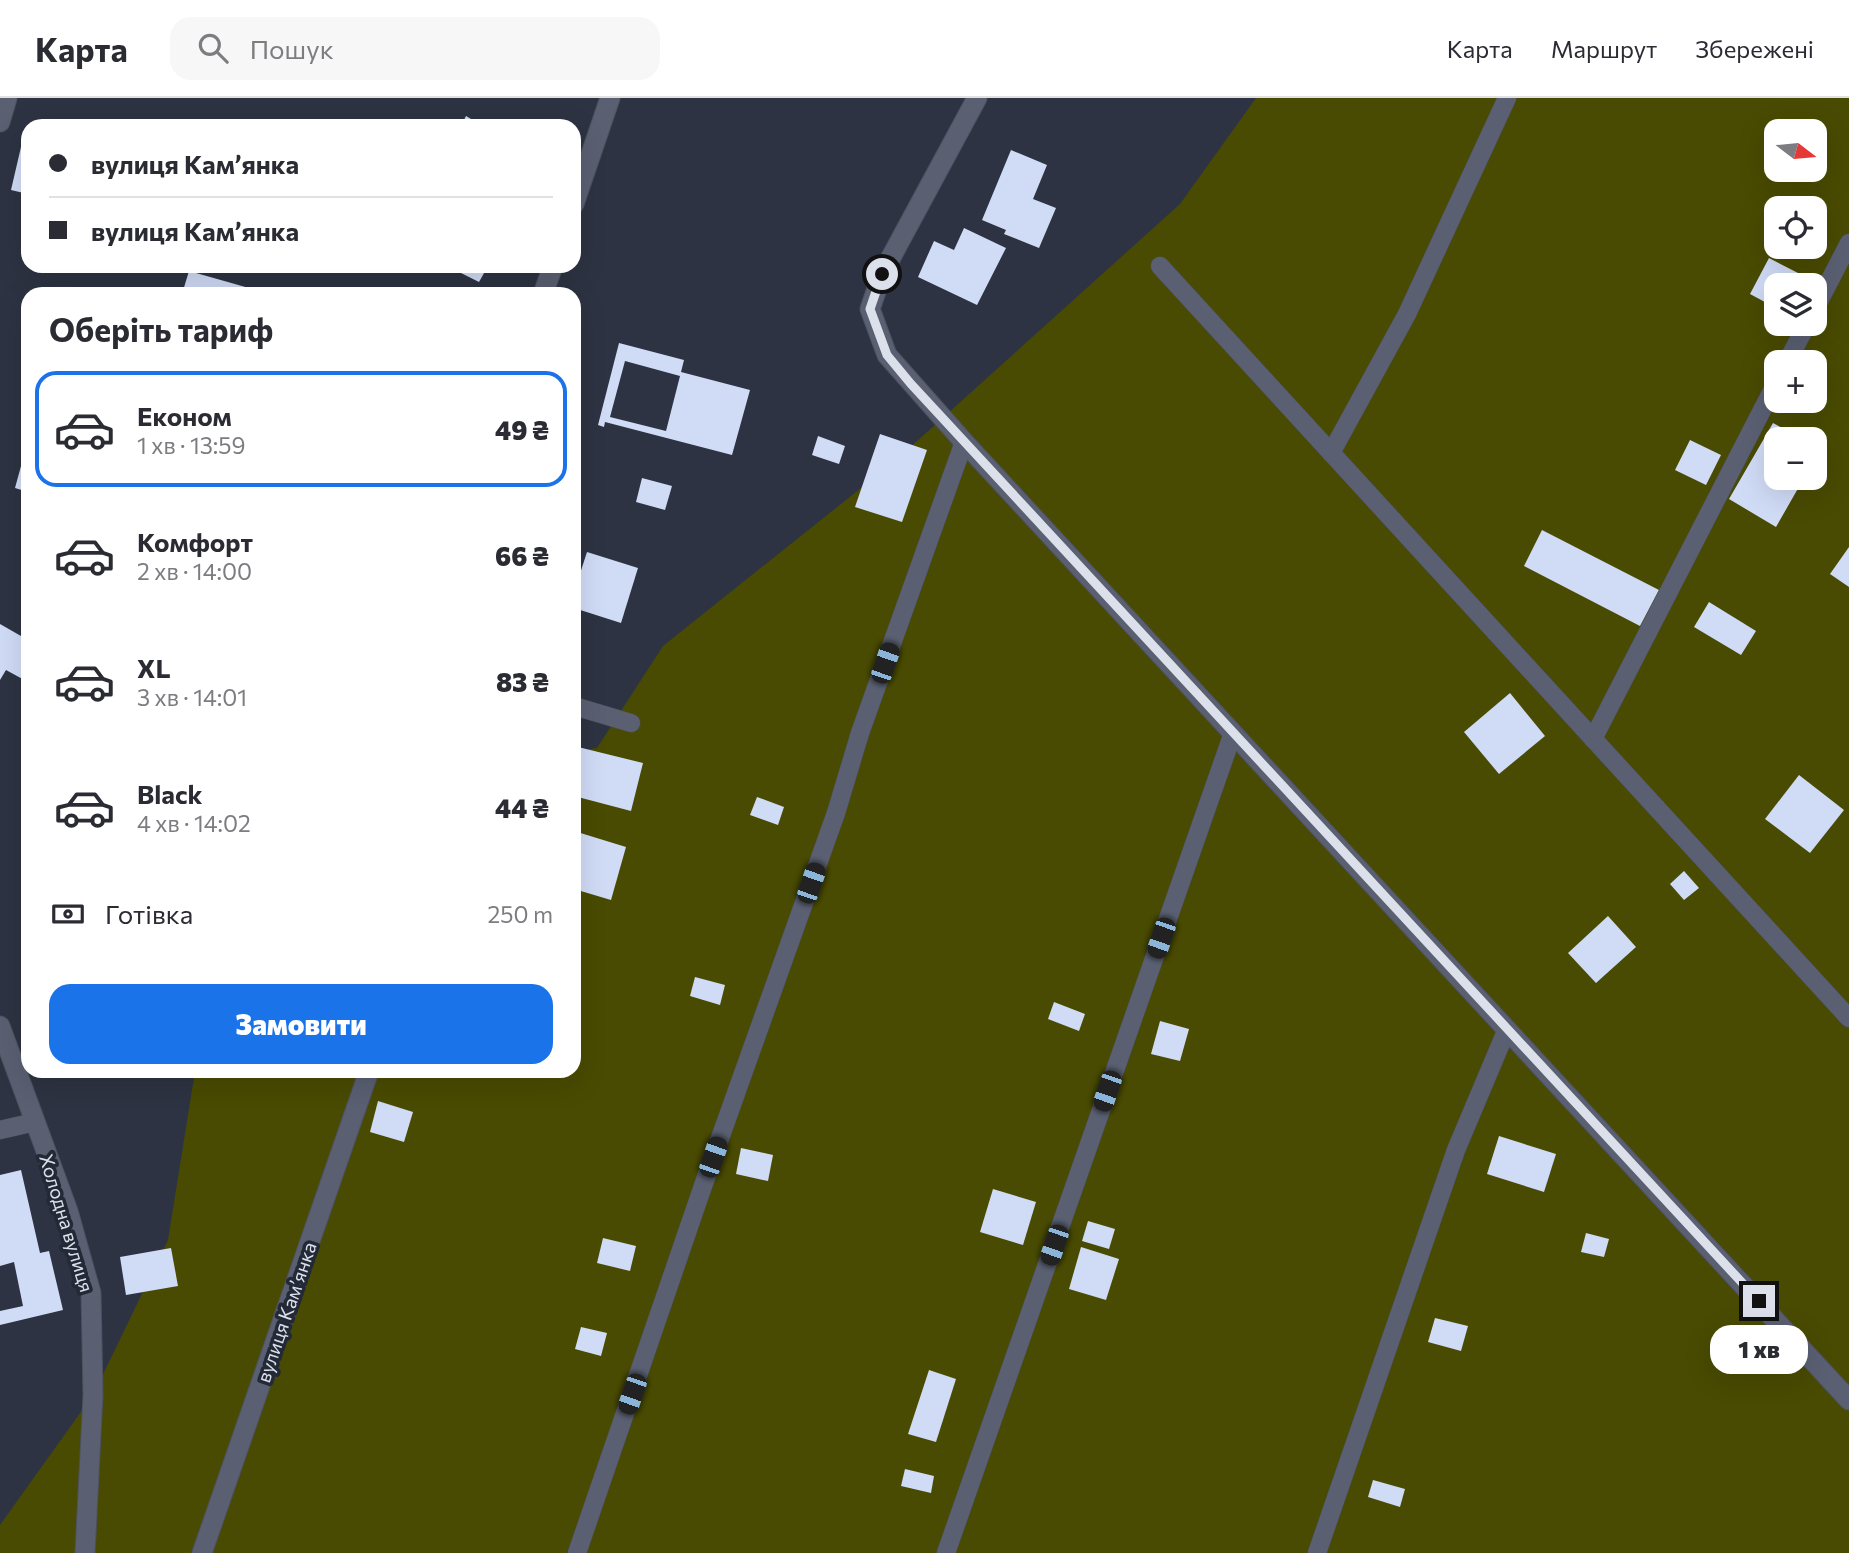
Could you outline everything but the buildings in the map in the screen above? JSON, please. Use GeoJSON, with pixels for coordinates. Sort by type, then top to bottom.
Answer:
{"type":"FeatureCollection","features":[{"type":"Feature","properties":{"kind":"street"},"geometry":{"type":"LineString","coordinates":[[0,122],[7,98]]}},
{"type":"Feature","properties":{"kind":"street"},"geometry":{"type":"LineString","coordinates":[[581,183],[610,98]]}},
{"type":"Feature","properties":{"kind":"street"},"geometry":{"type":"LineString","coordinates":[[976,98],[882,274],[870,309],[887,355],[964,442],[1849,1400]]}},
{"type":"Feature","properties":{"kind":"street","name":"Холодна вулиця"},"geometry":{"type":"LineString","coordinates":[[0,1026],[68,1211],[91,1293],[93,1395],[85,1553]]}},
{"type":"Feature","properties":{"kind":"street","name":"вулиця Камʼянка"},"geometry":{"type":"LineString","coordinates":[[202,1553],[367,1078]]}},
{"type":"Feature","properties":{"kind":"lane"},"geometry":{"type":"LineString","coordinates":[[1331,453],[1408,314],[1507,98]]}},
{"type":"Feature","properties":{"kind":"lane"},"geometry":{"type":"LineString","coordinates":[[1827,286],[1849,243]]}},
{"type":"Feature","properties":{"kind":"lane"},"geometry":{"type":"LineString","coordinates":[[1160,266],[1849,1018]]}},
{"type":"Feature","properties":{"kind":"lane"},"geometry":{"type":"LineString","coordinates":[[1593,738],[1764,406]]}},
{"type":"Feature","properties":{"kind":"lane"},"geometry":{"type":"LineString","coordinates":[[577,1553],[704,1183],[836,813],[860,733],[964,442]]}},
{"type":"Feature","properties":{"kind":"lane"},"geometry":{"type":"LineString","coordinates":[[581,708],[631,723]]}},
{"type":"Feature","properties":{"kind":"lane"},"geometry":{"type":"LineString","coordinates":[[946,1553],[1233,733]]}},
{"type":"Feature","properties":{"kind":"lane"},"geometry":{"type":"LineString","coordinates":[[1317,1553],[1455,1150],[1507,1029]]}},
{"type":"Feature","properties":{"kind":"lane"},"geometry":{"type":"LineString","coordinates":[[0,1130],[35,1122]]}},
{"type":"Feature","properties":{"kind":"shaded area"},"geometry":{"type":"Polygon","coordinates":[[[1256,98],[1849,98],[1849,1553],[0,1553],[0,1525],[93,1395],[168,1240],[194,1078],[581,1078],[581,750],[597,748],[663,646],[896,460],[1180,204],[1256,98]]]}},
{"type":"Feature","properties":{"kind":"route"},"geometry":{"type":"LineString","coordinates":[[882,274],[870,309],[887,355],[911,384],[1759,1301]]}}]}
